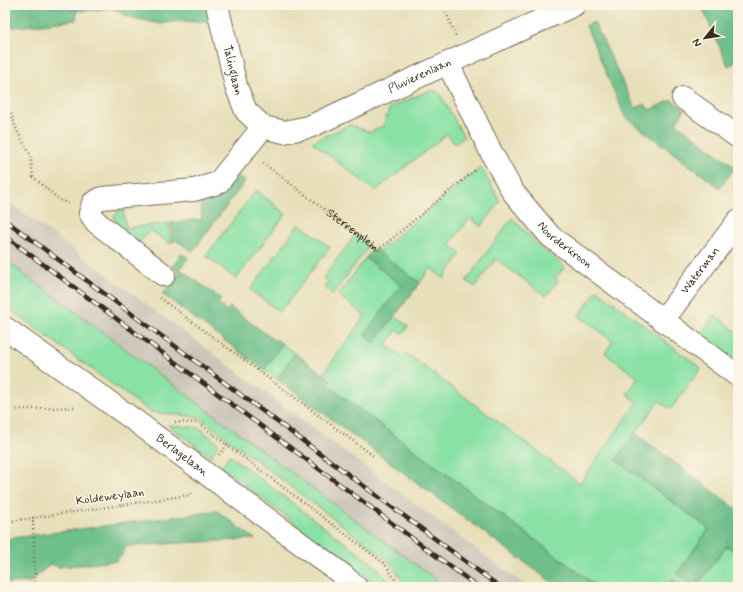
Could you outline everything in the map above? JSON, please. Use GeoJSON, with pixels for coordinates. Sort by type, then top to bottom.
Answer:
{"type":"FeatureCollection","features":[{"type":"Feature","properties":{"kind":"street","name":"Talinglaan"},"geometry":{"type":"LineString","coordinates":[[218,5],[236,86],[246,111],[263,127]]}},
{"type":"Feature","properties":{"kind":"street","name":"Pluvierenlaan"},"geometry":{"type":"LineString","coordinates":[[263,127],[284,132],[309,127],[574,5]]}},
{"type":"Feature","properties":{"kind":"street","name":"Noorderkroon"},"geometry":{"type":"LineString","coordinates":[[456,60],[493,156],[513,192],[550,236],[738,376]]}},
{"type":"Feature","properties":{"kind":"street"},"geometry":{"type":"LineString","coordinates":[[683,98],[738,137]]}},
{"type":"Feature","properties":{"kind":"street"},"geometry":{"type":"LineString","coordinates":[[164,275],[96,222],[90,213],[93,204],[102,198],[194,190],[218,183],[263,127]]}},
{"type":"Feature","properties":{"kind":"street","name":"Waterman"},"geometry":{"type":"LineString","coordinates":[[663,320],[738,221]]}},
{"type":"Feature","properties":{"kind":"street","name":"Berlagelaan"},"geometry":{"type":"LineString","coordinates":[[5,328],[97,393],[344,574],[356,587]]}},
{"type":"Feature","properties":{"kind":"path"},"geometry":{"type":"LineString","coordinates":[[443,5],[456,60]]}},
{"type":"Feature","properties":{"kind":"path"},"geometry":{"type":"LineString","coordinates":[[11,113],[17,132],[30,154],[33,177],[60,200],[90,213]]}},
{"type":"Feature","properties":{"kind":"path","name":"Sterrenplein"},"geometry":{"type":"LineString","coordinates":[[246,149],[378,250],[493,156]]}},
{"type":"Feature","properties":{"kind":"path"},"geometry":{"type":"LineString","coordinates":[[164,275],[159,297],[375,457]]}},
{"type":"Feature","properties":{"kind":"path"},"geometry":{"type":"LineString","coordinates":[[5,410],[74,407],[97,393]]}},
{"type":"Feature","properties":{"kind":"path","name":"Koldeweylaan"},"geometry":{"type":"LineString","coordinates":[[5,522],[190,495],[227,445],[385,564],[400,587]]}},
{"type":"Feature","properties":{"kind":"path"},"geometry":{"type":"LineString","coordinates":[[33,517],[35,587]]}},
{"type":"Feature","properties":{"kind":"shaded area"},"geometry":{"type":"Polygon","coordinates":[[[5,199],[527,587],[446,587],[5,260],[5,199]]]}},
{"type":"Feature","properties":{"kind":"green space"},"geometry":{"type":"Polygon","coordinates":[[[5,5],[46,5],[55,8],[77,10],[76,20],[8,28],[5,15],[5,5]]]}},
{"type":"Feature","properties":{"kind":"green space"},"geometry":{"type":"Polygon","coordinates":[[[117,5],[210,5],[214,23],[178,21],[161,24],[129,17],[111,8],[117,5]]]}},
{"type":"Feature","properties":{"kind":"green space"},"geometry":{"type":"Polygon","coordinates":[[[701,5],[738,5],[738,61],[728,66],[701,5]]]}},
{"type":"Feature","properties":{"kind":"green space"},"geometry":{"type":"Polygon","coordinates":[[[594,22],[635,108],[645,104],[649,110],[672,100],[685,110],[676,123],[735,167],[720,188],[625,117],[586,26],[594,22]]]}},
{"type":"Feature","properties":{"kind":"green space"},"geometry":{"type":"Polygon","coordinates":[[[431,90],[440,94],[464,137],[455,144],[447,134],[375,191],[312,142],[350,125],[370,132],[383,126],[390,107],[431,90]]]}},
{"type":"Feature","properties":{"kind":"green space"},"geometry":{"type":"Polygon","coordinates":[[[481,167],[500,201],[481,227],[470,218],[449,245],[461,254],[444,278],[430,268],[420,283],[377,252],[481,167]]]}},
{"type":"Feature","properties":{"kind":"green space"},"geometry":{"type":"Polygon","coordinates":[[[237,175],[245,181],[193,251],[175,240],[172,243],[171,223],[202,219],[200,200],[222,192],[237,175]]]}},
{"type":"Feature","properties":{"kind":"green space"},"geometry":{"type":"Polygon","coordinates":[[[256,190],[286,214],[236,279],[206,256],[256,190]]]}},
{"type":"Feature","properties":{"kind":"green space"},"geometry":{"type":"Polygon","coordinates":[[[119,210],[123,211],[126,228],[169,223],[170,244],[150,230],[139,243],[115,223],[114,217],[119,210]]]}},
{"type":"Feature","properties":{"kind":"green space"},"geometry":{"type":"Polygon","coordinates":[[[512,218],[540,247],[565,267],[555,278],[558,281],[546,296],[496,259],[475,287],[466,281],[512,218]]]}},
{"type":"Feature","properties":{"kind":"green space"},"geometry":{"type":"Polygon","coordinates":[[[299,224],[330,247],[280,312],[250,290],[299,224]]]}},
{"type":"Feature","properties":{"kind":"green space"},"geometry":{"type":"Polygon","coordinates":[[[355,235],[369,246],[333,294],[324,287],[328,282],[323,278],[355,235]]]}},
{"type":"Feature","properties":{"kind":"green space"},"geometry":{"type":"Polygon","coordinates":[[[373,248],[420,283],[374,343],[364,335],[401,285],[366,258],[373,248]]]}},
{"type":"Feature","properties":{"kind":"green space"},"geometry":{"type":"Polygon","coordinates":[[[182,254],[188,258],[180,269],[221,299],[218,304],[227,311],[230,307],[275,341],[277,339],[282,344],[264,370],[162,294],[180,273],[172,267],[182,254]]]}},
{"type":"Feature","properties":{"kind":"green space"},"geometry":{"type":"Polygon","coordinates":[[[366,258],[401,285],[365,335],[374,343],[394,316],[408,326],[403,334],[397,330],[386,345],[403,357],[406,353],[580,483],[637,402],[627,394],[638,378],[605,353],[613,341],[579,316],[597,290],[701,368],[671,409],[659,401],[616,460],[709,529],[677,573],[697,585],[727,545],[738,554],[738,587],[683,587],[672,579],[666,587],[598,587],[327,385],[331,380],[323,374],[365,316],[338,295],[366,258]]]}},
{"type":"Feature","properties":{"kind":"green space"},"geometry":{"type":"Polygon","coordinates":[[[5,260],[446,587],[407,587],[388,560],[199,417],[150,412],[11,310],[5,309],[5,260]]]}},
{"type":"Feature","properties":{"kind":"green space"},"geometry":{"type":"Polygon","coordinates":[[[715,315],[738,333],[738,370],[696,339],[715,315]]]}},
{"type":"Feature","properties":{"kind":"green space"},"geometry":{"type":"Polygon","coordinates":[[[282,344],[295,353],[277,379],[264,370],[282,344]]]}},
{"type":"Feature","properties":{"kind":"green space"},"geometry":{"type":"Polygon","coordinates":[[[295,353],[331,380],[327,385],[598,587],[558,587],[277,379],[295,353]]]}},
{"type":"Feature","properties":{"kind":"green space"},"geometry":{"type":"Polygon","coordinates":[[[168,425],[200,428],[219,444],[210,457],[168,425]]]}},
{"type":"Feature","properties":{"kind":"green space"},"geometry":{"type":"Polygon","coordinates":[[[635,433],[738,510],[738,554],[727,546],[697,585],[693,586],[677,573],[709,529],[616,460],[635,433]]]}},
{"type":"Feature","properties":{"kind":"green space"},"geometry":{"type":"Polygon","coordinates":[[[229,455],[378,568],[392,587],[373,587],[367,579],[221,467],[229,455]]]}},
{"type":"Feature","properties":{"kind":"green space"},"geometry":{"type":"Polygon","coordinates":[[[217,511],[255,539],[127,546],[122,555],[116,561],[59,567],[50,564],[31,582],[5,583],[5,539],[217,511]]]}},
{"type":"Feature","properties":{"kind":"green space"},"geometry":{"type":"Polygon","coordinates":[[[672,579],[683,587],[666,587],[672,579]]]}},
{"type":"Feature","properties":{"kind":"water"},"geometry":{"type":"Polygon","coordinates":[[[46,5],[117,5],[110,8],[82,11],[62,9],[46,5]]]}},
{"type":"Feature","properties":{"kind":"railway"},"geometry":{"type":"LineString","coordinates":[[5,220],[500,587]]}},
{"type":"Feature","properties":{"kind":"railway"},"geometry":{"type":"LineString","coordinates":[[5,236],[478,587]]}}]}
